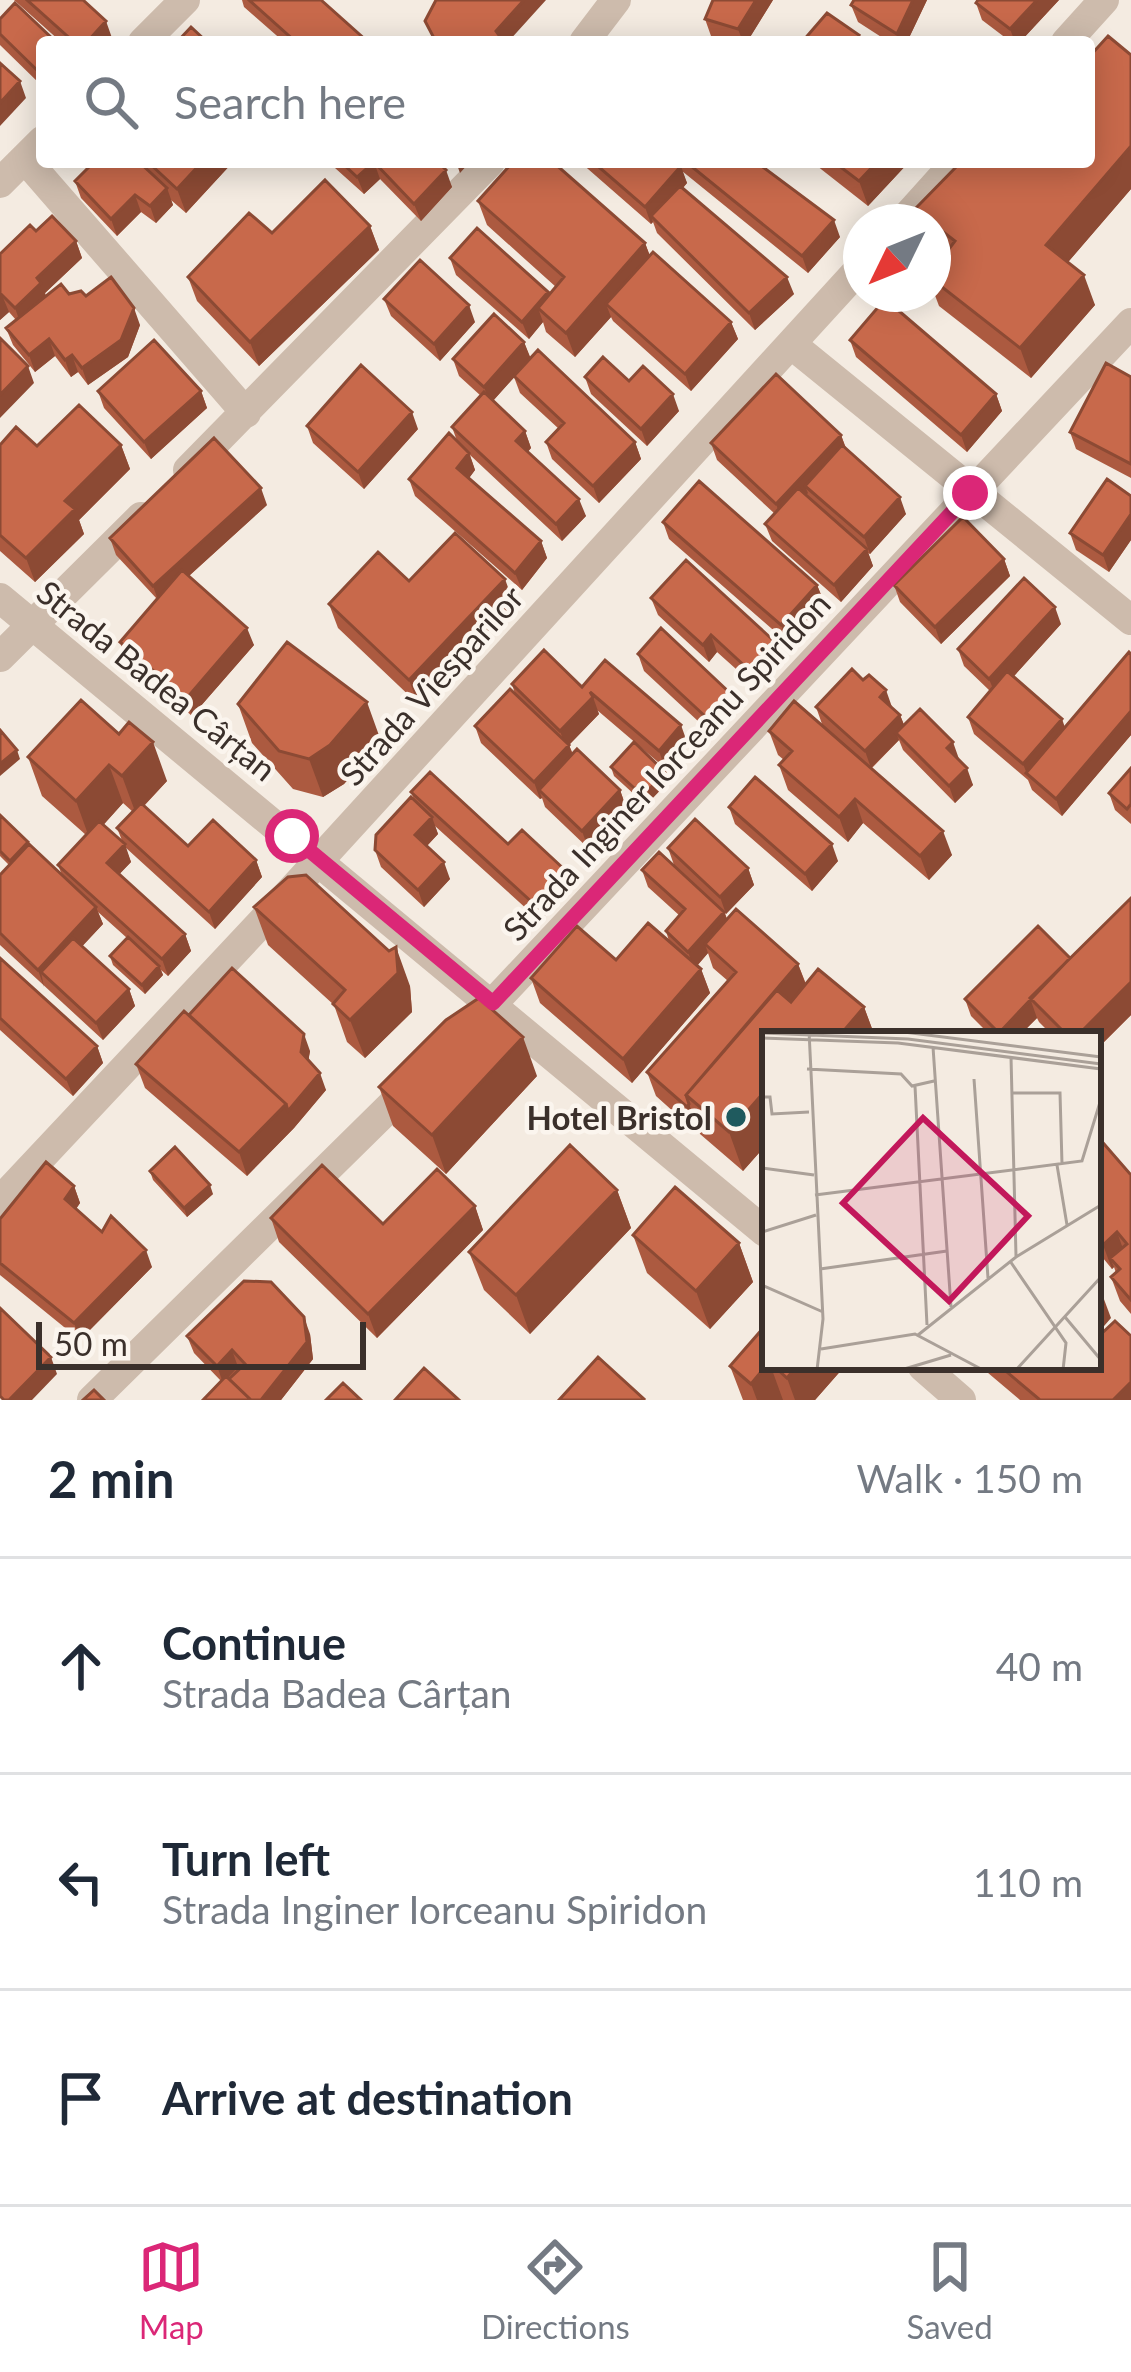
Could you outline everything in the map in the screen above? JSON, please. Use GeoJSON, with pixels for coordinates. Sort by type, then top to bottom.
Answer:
{"type":"FeatureCollection","features":[{"type":"Feature","properties":{"kind":"street"},"geometry":{"type":"LineString","coordinates":[[149,36],[185,0]]}},
{"type":"Feature","properties":{"kind":"street"},"geometry":{"type":"LineString","coordinates":[[589,36],[616,0]]}},
{"type":"Feature","properties":{"kind":"street"},"geometry":{"type":"LineString","coordinates":[[1071,36],[1104,0]]}},
{"type":"Feature","properties":{"kind":"street"},"geometry":{"type":"LineString","coordinates":[[0,183],[33,150]]}},
{"type":"Feature","properties":{"kind":"street"},"geometry":{"type":"LineString","coordinates":[[48,168],[246,412]]}},
{"type":"Feature","properties":{"kind":"street"},"geometry":{"type":"LineString","coordinates":[[0,657],[484,168]]}},
{"type":"Feature","properties":{"kind":"street"},"geometry":{"type":"LineString","coordinates":[[918,204],[951,168]]}},
{"type":"Feature","properties":{"kind":"street","name":"Strada Viesparilor"},"geometry":{"type":"LineString","coordinates":[[0,1201],[319,861],[843,287]]}},
{"type":"Feature","properties":{"kind":"street","name":"Strada Inginer Iorceanu Spiridon"},"geometry":{"type":"LineString","coordinates":[[92,1400],[493,1003],[1131,323]]}},
{"type":"Feature","properties":{"kind":"street"},"geometry":{"type":"LineString","coordinates":[[791,344],[1131,620]]}},
{"type":"Feature","properties":{"kind":"street","name":"Strada Badea Cârțan"},"geometry":{"type":"LineString","coordinates":[[0,598],[762,1229]]}},
{"type":"Feature","properties":{"kind":"street"},"geometry":{"type":"LineString","coordinates":[[927,1370],[962,1400]]}},
{"type":"Feature","properties":{"kind":"building"},"geometry":{"type":"Polygon","coordinates":[[[27,0],[83,0],[106,21],[92,36],[67,36],[27,0]]]}},
{"type":"Feature","properties":{"kind":"building"},"geometry":{"type":"Polygon","coordinates":[[[249,0],[321,0],[361,36],[289,36],[249,0]]]}},
{"type":"Feature","properties":{"kind":"building"},"geometry":{"type":"Polygon","coordinates":[[[436,0],[524,0],[496,31],[500,36],[433,36],[425,21],[436,0]]]}},
{"type":"Feature","properties":{"kind":"building"},"geometry":{"type":"Polygon","coordinates":[[[713,0],[756,0],[738,29],[705,19],[713,0]]]}},
{"type":"Feature","properties":{"kind":"building"},"geometry":{"type":"Polygon","coordinates":[[[854,0],[913,0],[897,34],[851,5],[854,0]]]}},
{"type":"Feature","properties":{"kind":"building"},"geometry":{"type":"Polygon","coordinates":[[[978,0],[1037,0],[1010,29],[978,0]]]}},
{"type":"Feature","properties":{"kind":"building"},"geometry":{"type":"Polygon","coordinates":[[[15,3],[50,36],[36,36],[36,69],[0,34],[0,19],[15,3]]]}},
{"type":"Feature","properties":{"kind":"building"},"geometry":{"type":"Polygon","coordinates":[[[827,13],[859,35],[858,36],[807,36],[827,13]]]}},
{"type":"Feature","properties":{"kind":"building"},"geometry":{"type":"Polygon","coordinates":[[[1108,36],[1131,55],[1131,146],[1046,245],[1084,275],[1020,348],[951,294],[955,241],[951,238],[951,204],[920,204],[955,168],[1095,168],[1095,50],[1108,36]]]}},
{"type":"Feature","properties":{"kind":"building"},"geometry":{"type":"Polygon","coordinates":[[[0,63],[20,81],[0,103],[0,63]]]}},
{"type":"Feature","properties":{"kind":"building"},"geometry":{"type":"Polygon","coordinates":[[[88,168],[145,168],[167,188],[150,206],[135,195],[111,219],[75,181],[88,168]]]}},
{"type":"Feature","properties":{"kind":"building"},"geometry":{"type":"Polygon","coordinates":[[[154,168],[196,168],[177,189],[154,168]]]}},
{"type":"Feature","properties":{"kind":"building"},"geometry":{"type":"Polygon","coordinates":[[[380,168],[446,170],[414,204],[380,168]]]}},
{"type":"Feature","properties":{"kind":"building"},"geometry":{"type":"Polygon","coordinates":[[[508,168],[560,168],[645,243],[566,333],[538,308],[564,277],[478,201],[508,168]]]}},
{"type":"Feature","properties":{"kind":"building"},"geometry":{"type":"Polygon","coordinates":[[[600,168],[679,168],[645,207],[600,168]]]}},
{"type":"Feature","properties":{"kind":"building"},"geometry":{"type":"Polygon","coordinates":[[[693,168],[764,168],[834,220],[802,256],[693,168]]]}},
{"type":"Feature","properties":{"kind":"building"},"geometry":{"type":"Polygon","coordinates":[[[842,168],[871,168],[859,181],[842,168]]]}},
{"type":"Feature","properties":{"kind":"building"},"geometry":{"type":"Polygon","coordinates":[[[325,180],[370,226],[250,342],[188,277],[249,213],[272,233],[325,180]]]}},
{"type":"Feature","properties":{"kind":"building"},"geometry":{"type":"Polygon","coordinates":[[[680,186],[787,277],[749,313],[651,216],[680,186]]]}},
{"type":"Feature","properties":{"kind":"building"},"geometry":{"type":"Polygon","coordinates":[[[52,216],[76,241],[37,278],[41,283],[15,308],[0,297],[0,254],[30,225],[36,231],[52,216]]]}},
{"type":"Feature","properties":{"kind":"building"},"geometry":{"type":"Polygon","coordinates":[[[477,228],[548,292],[522,322],[450,258],[477,228]]]}},
{"type":"Feature","properties":{"kind":"building"},"geometry":{"type":"Polygon","coordinates":[[[653,252],[731,322],[685,374],[606,304],[653,252]]]}},
{"type":"Feature","properties":{"kind":"building"},"geometry":{"type":"Polygon","coordinates":[[[420,260],[469,305],[434,344],[384,299],[420,260]]]}},
{"type":"Feature","properties":{"kind":"building"},"geometry":{"type":"Polygon","coordinates":[[[111,277],[134,308],[121,340],[82,368],[72,355],[65,360],[49,339],[29,355],[6,328],[61,284],[69,294],[81,291],[86,296],[111,277]]]}},
{"type":"Feature","properties":{"kind":"building"},"geometry":{"type":"Polygon","coordinates":[[[874,312],[900,312],[996,394],[961,435],[850,340],[874,312]]]}},
{"type":"Feature","properties":{"kind":"building"},"geometry":{"type":"Polygon","coordinates":[[[494,314],[524,342],[484,387],[453,359],[494,314]]]}},
{"type":"Feature","properties":{"kind":"building"},"geometry":{"type":"Polygon","coordinates":[[[0,338],[28,366],[0,395],[0,338]]]}},
{"type":"Feature","properties":{"kind":"building"},"geometry":{"type":"Polygon","coordinates":[[[154,340],[201,391],[144,442],[98,391],[154,340]]]}},
{"type":"Feature","properties":{"kind":"building"},"geometry":{"type":"Polygon","coordinates":[[[538,350],[635,442],[593,486],[546,442],[564,423],[514,376],[538,350]]]}},
{"type":"Feature","properties":{"kind":"building"},"geometry":{"type":"Polygon","coordinates":[[[603,357],[629,381],[643,366],[673,394],[641,429],[585,377],[603,357]]]}},
{"type":"Feature","properties":{"kind":"building"},"geometry":{"type":"Polygon","coordinates":[[[1106,363],[1131,377],[1131,464],[1070,432],[1106,363]]]}},
{"type":"Feature","properties":{"kind":"building"},"geometry":{"type":"Polygon","coordinates":[[[361,365],[412,412],[358,472],[307,426],[361,365]]]}},
{"type":"Feature","properties":{"kind":"building"},"geometry":{"type":"Polygon","coordinates":[[[776,374],[841,435],[776,504],[711,443],[776,374]]]}},
{"type":"Feature","properties":{"kind":"building"},"geometry":{"type":"Polygon","coordinates":[[[484,392],[525,431],[516,441],[579,499],[556,524],[452,427],[484,392]]]}},
{"type":"Feature","properties":{"kind":"building"},"geometry":{"type":"Polygon","coordinates":[[[79,405],[121,445],[65,501],[75,509],[26,558],[0,535],[0,445],[16,427],[37,446],[79,405]]]}},
{"type":"Feature","properties":{"kind":"building"},"geometry":{"type":"Polygon","coordinates":[[[449,433],[469,453],[457,468],[541,541],[515,573],[409,479],[449,433]]]}},
{"type":"Feature","properties":{"kind":"building"},"geometry":{"type":"Polygon","coordinates":[[[214,438],[261,488],[153,586],[110,538],[214,438]]]}},
{"type":"Feature","properties":{"kind":"building"},"geometry":{"type":"Polygon","coordinates":[[[842,445],[900,497],[864,537],[805,486],[842,445]]]}},
{"type":"Feature","properties":{"kind":"building"},"geometry":{"type":"Polygon","coordinates":[[[1107,479],[1131,496],[1131,514],[1103,555],[1070,533],[1107,479]]]}},
{"type":"Feature","properties":{"kind":"building"},"geometry":{"type":"Polygon","coordinates":[[[699,481],[817,585],[781,625],[663,522],[699,481]]]}},
{"type":"Feature","properties":{"kind":"building"},"geometry":{"type":"Polygon","coordinates":[[[798,488],[867,549],[834,585],[765,524],[798,488]]]}},
{"type":"Feature","properties":{"kind":"building"},"geometry":{"type":"Polygon","coordinates":[[[963,517],[1004,559],[935,627],[894,585],[963,517]]]}},
{"type":"Feature","properties":{"kind":"building"},"geometry":{"type":"Polygon","coordinates":[[[455,533],[505,579],[409,680],[329,604],[378,552],[409,581],[455,533]]]}},
{"type":"Feature","properties":{"kind":"building"},"geometry":{"type":"Polygon","coordinates":[[[686,560],[774,641],[748,669],[711,635],[703,645],[651,598],[686,560]]]}},
{"type":"Feature","properties":{"kind":"building"},"geometry":{"type":"Polygon","coordinates":[[[182,570],[247,628],[186,699],[120,642],[182,570]]]}},
{"type":"Feature","properties":{"kind":"building"},"geometry":{"type":"Polygon","coordinates":[[[1024,578],[1055,607],[989,679],[958,649],[1024,578]]]}},
{"type":"Feature","properties":{"kind":"building"},"geometry":{"type":"Polygon","coordinates":[[[661,628],[730,693],[707,718],[638,654],[661,628]]]}},
{"type":"Feature","properties":{"kind":"building"},"geometry":{"type":"Polygon","coordinates":[[[287,642],[367,702],[330,745],[309,759],[279,751],[238,704],[287,642]]]}},
{"type":"Feature","properties":{"kind":"building"},"geometry":{"type":"Polygon","coordinates":[[[544,650],[582,687],[605,660],[681,725],[659,751],[590,692],[593,697],[560,731],[512,684],[544,650]]]}},
{"type":"Feature","properties":{"kind":"building"},"geometry":{"type":"Polygon","coordinates":[[[1129,652],[1131,711],[1056,799],[1026,773],[1129,652]]]}},
{"type":"Feature","properties":{"kind":"building"},"geometry":{"type":"Polygon","coordinates":[[[852,669],[863,680],[869,675],[886,690],[880,697],[900,715],[865,751],[816,707],[852,669]]]}},
{"type":"Feature","properties":{"kind":"building"},"geometry":{"type":"Polygon","coordinates":[[[1007,671],[1062,719],[1023,764],[968,717],[1007,671]]]}},
{"type":"Feature","properties":{"kind":"building"},"geometry":{"type":"Polygon","coordinates":[[[510,689],[569,745],[534,782],[475,726],[510,689]]]}},
{"type":"Feature","properties":{"kind":"building"},"geometry":{"type":"Polygon","coordinates":[[[81,700],[119,734],[129,722],[153,742],[122,776],[109,765],[76,801],[28,757],[81,700]]]}},
{"type":"Feature","properties":{"kind":"building"},"geometry":{"type":"Polygon","coordinates":[[[794,701],[943,831],[920,856],[855,799],[839,817],[779,765],[792,751],[769,731],[794,701]]]}},
{"type":"Feature","properties":{"kind":"building"},"geometry":{"type":"Polygon","coordinates":[[[920,709],[953,742],[947,748],[967,768],[949,786],[896,733],[920,709]]]}},
{"type":"Feature","properties":{"kind":"building"},"geometry":{"type":"Polygon","coordinates":[[[0,730],[17,750],[0,764],[0,730]]]}},
{"type":"Feature","properties":{"kind":"building"},"geometry":{"type":"Polygon","coordinates":[[[634,742],[665,772],[643,796],[611,767],[634,742]]]}},
{"type":"Feature","properties":{"kind":"building"},"geometry":{"type":"Polygon","coordinates":[[[577,749],[620,790],[582,831],[539,790],[577,749]]]}},
{"type":"Feature","properties":{"kind":"building"},"geometry":{"type":"Polygon","coordinates":[[[1131,768],[1131,804],[1127,809],[1109,793],[1131,768]]]}},
{"type":"Feature","properties":{"kind":"building"},"geometry":{"type":"Polygon","coordinates":[[[430,772],[508,844],[522,830],[565,870],[534,904],[411,792],[430,772]]]}},
{"type":"Feature","properties":{"kind":"building"},"geometry":{"type":"Polygon","coordinates":[[[755,777],[832,844],[805,874],[729,807],[755,777]]]}},
{"type":"Feature","properties":{"kind":"building"},"geometry":{"type":"Polygon","coordinates":[[[411,797],[432,817],[415,835],[444,862],[418,890],[375,850],[376,835],[411,797]]]}},
{"type":"Feature","properties":{"kind":"building"},"geometry":{"type":"Polygon","coordinates":[[[141,803],[188,846],[213,820],[256,860],[209,912],[117,828],[141,803]]]}},
{"type":"Feature","properties":{"kind":"building"},"geometry":{"type":"Polygon","coordinates":[[[0,815],[28,842],[10,861],[0,851],[0,815]]]}},
{"type":"Feature","properties":{"kind":"building"},"geometry":{"type":"Polygon","coordinates":[[[695,819],[748,868],[720,897],[668,848],[695,819]]]}},
{"type":"Feature","properties":{"kind":"building"},"geometry":{"type":"Polygon","coordinates":[[[99,821],[125,844],[107,863],[185,934],[162,959],[58,865],[99,821]]]}},
{"type":"Feature","properties":{"kind":"building"},"geometry":{"type":"Polygon","coordinates":[[[29,844],[96,907],[38,970],[0,933],[0,875],[29,844]]]}},
{"type":"Feature","properties":{"kind":"building"},"geometry":{"type":"Polygon","coordinates":[[[659,852],[724,912],[688,952],[666,931],[685,909],[642,870],[659,852]]]}},
{"type":"Feature","properties":{"kind":"building"},"geometry":{"type":"Polygon","coordinates":[[[306,875],[389,951],[396,947],[398,973],[350,1020],[333,1004],[345,990],[254,907],[288,877],[306,875]]]}},
{"type":"Feature","properties":{"kind":"building"},"geometry":{"type":"Polygon","coordinates":[[[1131,898],[1131,982],[1082,1031],[1063,1031],[1030,998],[1131,898]]]}},
{"type":"Feature","properties":{"kind":"building"},"geometry":{"type":"Polygon","coordinates":[[[736,909],[798,964],[686,1095],[687,1107],[647,1072],[736,972],[705,944],[736,909]]]}},
{"type":"Feature","properties":{"kind":"building"},"geometry":{"type":"Polygon","coordinates":[[[648,923],[701,969],[623,1059],[531,978],[577,926],[616,960],[648,923]]]}},
{"type":"Feature","properties":{"kind":"building"},"geometry":{"type":"Polygon","coordinates":[[[1038,926],[1070,958],[1001,1031],[965,999],[1038,926]]]}},
{"type":"Feature","properties":{"kind":"building"},"geometry":{"type":"Polygon","coordinates":[[[128,937],[159,966],[142,985],[110,956],[128,937]]]}},
{"type":"Feature","properties":{"kind":"building"},"geometry":{"type":"Polygon","coordinates":[[[73,938],[129,989],[96,1023],[41,972],[73,938]]]}},
{"type":"Feature","properties":{"kind":"building"},"geometry":{"type":"Polygon","coordinates":[[[0,958],[97,1046],[66,1079],[0,1018],[0,958]]]}},
{"type":"Feature","properties":{"kind":"building"},"geometry":{"type":"Polygon","coordinates":[[[232,968],[304,1034],[301,1052],[320,1073],[288,1111],[286,1104],[189,1015],[232,968]]]}},
{"type":"Feature","properties":{"kind":"building"},"geometry":{"type":"Polygon","coordinates":[[[818,969],[864,1007],[844,1031],[762,1031],[762,1094],[729,1132],[686,1095],[777,990],[791,1002],[818,969]]]}},
{"type":"Feature","properties":{"kind":"building"},"geometry":{"type":"Polygon","coordinates":[[[479,998],[523,1037],[432,1135],[379,1087],[446,1020],[479,998]]]}},
{"type":"Feature","properties":{"kind":"building"},"geometry":{"type":"Polygon","coordinates":[[[184,1011],[286,1104],[239,1152],[136,1064],[184,1011]]]}},
{"type":"Feature","properties":{"kind":"building"},"geometry":{"type":"Polygon","coordinates":[[[1101,1140],[1131,1175],[1131,1300],[1111,1277],[1120,1269],[1110,1258],[1127,1244],[1117,1232],[1103,1245],[1101,1140]]]}},
{"type":"Feature","properties":{"kind":"building"},"geometry":{"type":"Polygon","coordinates":[[[570,1145],[617,1190],[516,1295],[469,1252],[570,1145]]]}},
{"type":"Feature","properties":{"kind":"building"},"geometry":{"type":"Polygon","coordinates":[[[175,1147],[210,1185],[184,1208],[150,1171],[175,1147]]]}},
{"type":"Feature","properties":{"kind":"building"},"geometry":{"type":"Polygon","coordinates":[[[46,1162],[74,1186],[65,1199],[102,1232],[111,1216],[146,1250],[74,1323],[0,1263],[0,1219],[46,1162]]]}},
{"type":"Feature","properties":{"kind":"building"},"geometry":{"type":"Polygon","coordinates":[[[322,1165],[383,1224],[437,1169],[475,1206],[368,1314],[271,1218],[322,1165]]]}},
{"type":"Feature","properties":{"kind":"building"},"geometry":{"type":"Polygon","coordinates":[[[675,1187],[739,1243],[696,1291],[633,1235],[675,1187]]]}},
{"type":"Feature","properties":{"kind":"building"},"geometry":{"type":"Polygon","coordinates":[[[244,1281],[271,1282],[304,1317],[307,1342],[261,1400],[251,1400],[229,1379],[245,1364],[232,1350],[217,1366],[187,1336],[244,1281]]]}},
{"type":"Feature","properties":{"kind":"building"},"geometry":{"type":"Polygon","coordinates":[[[0,1308],[51,1357],[9,1400],[0,1396],[0,1308]]]}},
{"type":"Feature","properties":{"kind":"building"},"geometry":{"type":"Polygon","coordinates":[[[1115,1321],[1131,1336],[1131,1382],[1113,1400],[1040,1400],[1005,1370],[1101,1370],[1101,1334],[1115,1321]]]}},
{"type":"Feature","properties":{"kind":"building"},"geometry":{"type":"Polygon","coordinates":[[[762,1329],[763,1370],[751,1384],[730,1366],[762,1329]]]}},
{"type":"Feature","properties":{"kind":"building"},"geometry":{"type":"Polygon","coordinates":[[[598,1357],[644,1399],[559,1400],[598,1357]]]}},
{"type":"Feature","properties":{"kind":"building"},"geometry":{"type":"Polygon","coordinates":[[[424,1368],[459,1400],[395,1400],[424,1368]]]}},
{"type":"Feature","properties":{"kind":"building"},"geometry":{"type":"Polygon","coordinates":[[[226,1376],[251,1400],[203,1400],[226,1376]]]}},
{"type":"Feature","properties":{"kind":"building"},"geometry":{"type":"Polygon","coordinates":[[[343,1383],[361,1400],[326,1400],[343,1383]]]}},
{"type":"Feature","properties":{"kind":"building"},"geometry":{"type":"Polygon","coordinates":[[[94,1390],[104,1400],[83,1400],[94,1390]]]}},
{"type":"Feature","properties":{"kind":"place","name":"Hotel Bristol"},"geometry":{"type":"Point","coordinates":[736,1117]}},
{"type":"Feature","properties":{"kind":"route"},"geometry":{"type":"LineString","coordinates":[[292,836],[493,1003],[970,493]]}}]}
